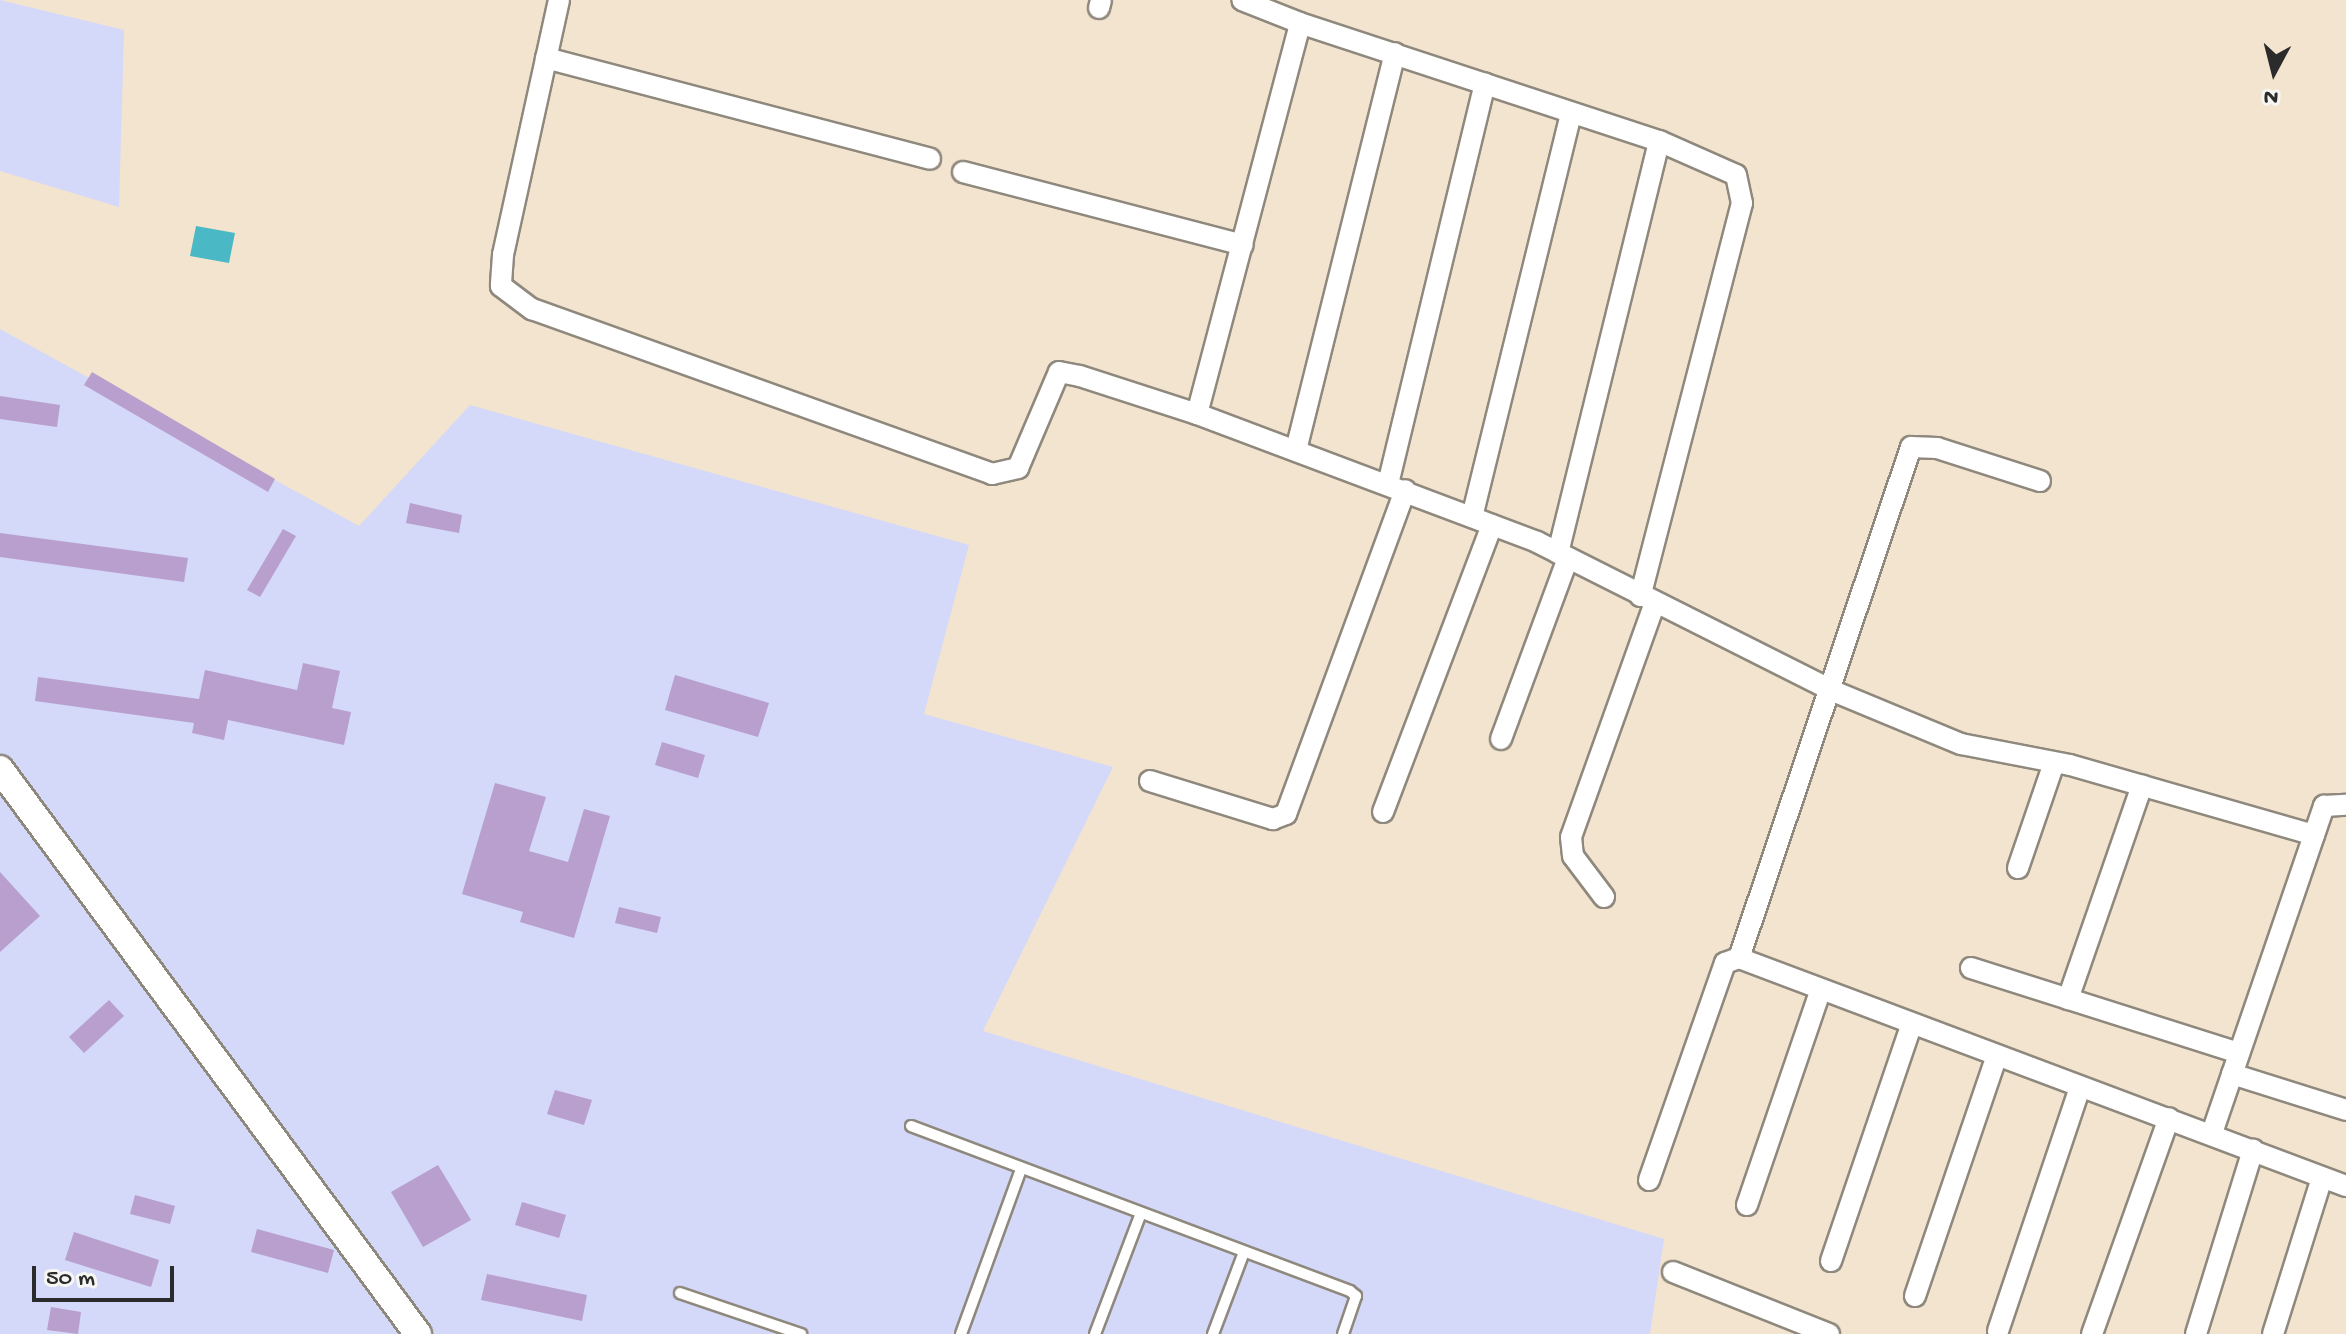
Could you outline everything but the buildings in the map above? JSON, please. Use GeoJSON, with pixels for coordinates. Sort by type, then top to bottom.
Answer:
{"type":"FeatureCollection","features":[{"type":"Feature","properties":{"kind":"street"},"geometry":{"type":"LineString","coordinates":[[559,0],[503,255],[501,286],[532,309],[992,474],[1018,468],[1059,372],[1197,414],[1492,525],[1563,556],[1833,691],[1961,744],[2142,785],[2314,835]]}},
{"type":"Feature","properties":{"kind":"street"},"geometry":{"type":"LineString","coordinates":[[1242,0],[1300,23],[1659,141],[1736,175],[1742,203],[1648,599],[1571,837],[1573,856],[1604,897]]}},
{"type":"Feature","properties":{"kind":"street"},"geometry":{"type":"LineString","coordinates":[[1197,414],[1300,23]]}},
{"type":"Feature","properties":{"kind":"street"},"geometry":{"type":"LineString","coordinates":[[1296,450],[1395,53]]}},
{"type":"Feature","properties":{"kind":"street"},"geometry":{"type":"LineString","coordinates":[[546,58],[930,159]]}},
{"type":"Feature","properties":{"kind":"street"},"geometry":{"type":"LineString","coordinates":[[1150,781],[1273,819],[1286,814],[1396,487],[1485,84]]}},
{"type":"Feature","properties":{"kind":"street"},"geometry":{"type":"LineString","coordinates":[[1472,517],[1571,114]]}},
{"type":"Feature","properties":{"kind":"street"},"geometry":{"type":"LineString","coordinates":[[1501,739],[1563,556],[1659,141]]}},
{"type":"Feature","properties":{"kind":"street"},"geometry":{"type":"LineString","coordinates":[[963,172],[1243,245]]}},
{"type":"Feature","properties":{"kind":"street"},"geometry":{"type":"LineString","coordinates":[[1739,958],[1833,691],[1911,447],[1937,448],[2040,481]]}},
{"type":"Feature","properties":{"kind":"street"},"geometry":{"type":"LineString","coordinates":[[1383,812],[1492,525]]}},
{"type":"Feature","properties":{"kind":"street"},"geometry":{"type":"LineString","coordinates":[[2018,868],[2054,763]]}},
{"type":"Feature","properties":{"kind":"street"},"geometry":{"type":"LineString","coordinates":[[0,769],[418,1334]]}},
{"type":"Feature","properties":{"kind":"street"},"geometry":{"type":"LineString","coordinates":[[2068,999],[2142,785]]}},
{"type":"Feature","properties":{"kind":"street"},"geometry":{"type":"LineString","coordinates":[[2212,1133],[2324,806],[2335,801],[2346,805]]}},
{"type":"Feature","properties":{"kind":"street"},"geometry":{"type":"LineString","coordinates":[[1649,1180],[1725,963],[1739,958],[1820,992],[1996,1058],[2212,1133],[2346,1186]]}},
{"type":"Feature","properties":{"kind":"street"},"geometry":{"type":"LineString","coordinates":[[1971,968],[2239,1053]]}},
{"type":"Feature","properties":{"kind":"street"},"geometry":{"type":"LineString","coordinates":[[1747,1205],[1820,992]]}},
{"type":"Feature","properties":{"kind":"street"},"geometry":{"type":"LineString","coordinates":[[1831,1261],[1911,1026]]}},
{"type":"Feature","properties":{"kind":"street"},"geometry":{"type":"LineString","coordinates":[[1915,1296],[1996,1058]]}},
{"type":"Feature","properties":{"kind":"street"},"geometry":{"type":"LineString","coordinates":[[2232,1074],[2346,1110]]}},
{"type":"Feature","properties":{"kind":"street"},"geometry":{"type":"LineString","coordinates":[[1998,1331],[2080,1087]]}},
{"type":"Feature","properties":{"kind":"street"},"geometry":{"type":"LineString","coordinates":[[2092,1334],[2169,1118]]}},
{"type":"Feature","properties":{"kind":"street"},"geometry":{"type":"LineString","coordinates":[[2196,1334],[2253,1150]]}},
{"type":"Feature","properties":{"kind":"street"},"geometry":{"type":"LineString","coordinates":[[2273,1334],[2322,1178]]}},
{"type":"Feature","properties":{"kind":"street"},"geometry":{"type":"LineString","coordinates":[[1673,1272],[1829,1334]]}},
{"type":"Feature","properties":{"kind":"lane"},"geometry":{"type":"LineString","coordinates":[[911,1126],[1350,1291],[1356,1296],[1343,1334]]}},
{"type":"Feature","properties":{"kind":"lane"},"geometry":{"type":"LineString","coordinates":[[961,1334],[1021,1169]]}},
{"type":"Feature","properties":{"kind":"lane"},"geometry":{"type":"LineString","coordinates":[[1095,1334],[1141,1213]]}},
{"type":"Feature","properties":{"kind":"lane"},"geometry":{"type":"LineString","coordinates":[[1213,1334],[1244,1252]]}},
{"type":"Feature","properties":{"kind":"lane"},"geometry":{"type":"LineString","coordinates":[[680,1293],[801,1334]]}},
{"type":"Feature","properties":{"kind":"shaded area"},"geometry":{"type":"Polygon","coordinates":[[[0,0],[124,30],[119,207],[0,171],[0,0]]]}},
{"type":"Feature","properties":{"kind":"shaded area"},"geometry":{"type":"Polygon","coordinates":[[[0,329],[359,526],[470,405],[969,545],[924,714],[1113,767],[983,1031],[1664,1239],[1650,1334],[0,1334],[0,329]]]}},
{"type":"Feature","properties":{"kind":"water"},"geometry":{"type":"Polygon","coordinates":[[[196,226],[235,233],[229,263],[190,256],[196,226]]]}}]}
